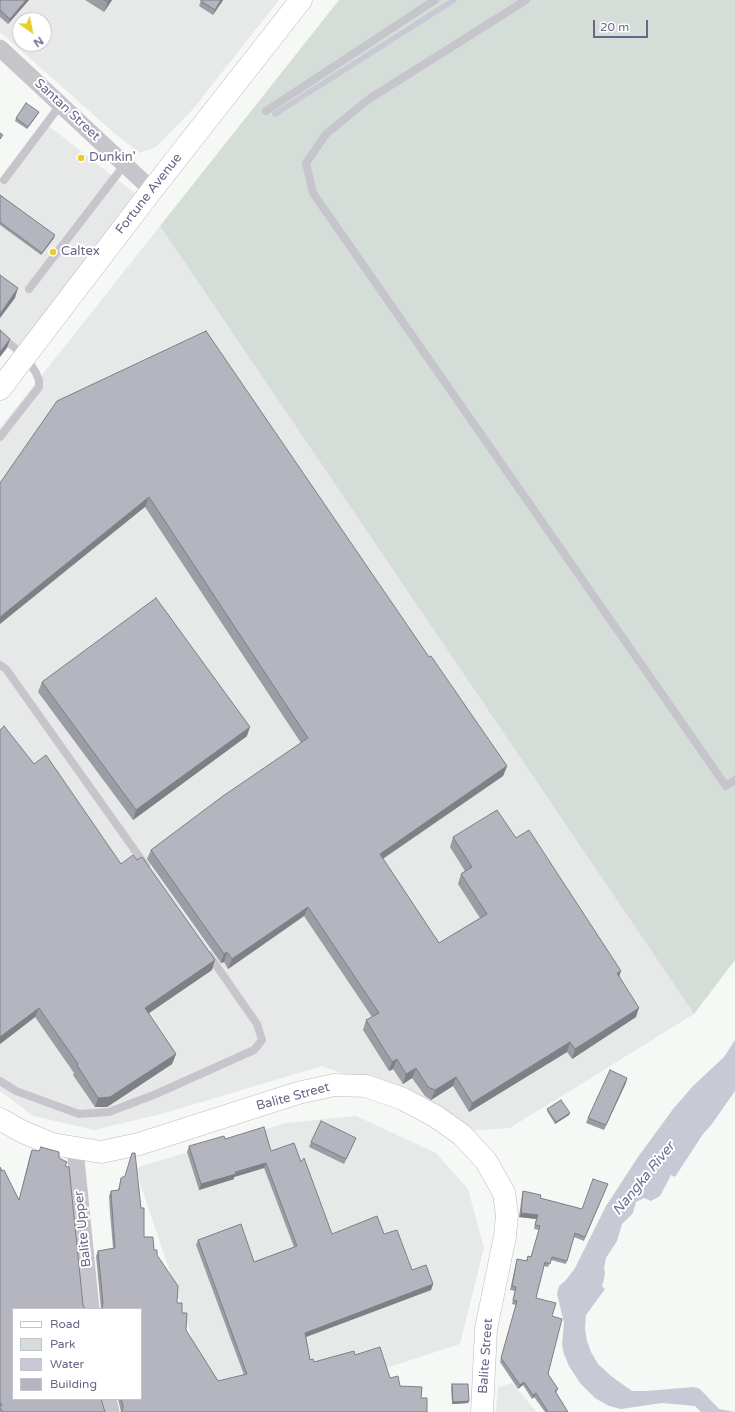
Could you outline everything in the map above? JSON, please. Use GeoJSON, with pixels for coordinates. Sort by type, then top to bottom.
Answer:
{"type":"FeatureCollection","features":[{"type":"Feature","properties":{"kind":"main road","name":"Fortune Avenue"},"geometry":{"type":"LineString","coordinates":[[0,389],[152,190],[301,0]]}},
{"type":"Feature","properties":{"kind":"main road","name":"Balite Street"},"geometry":{"type":"LineString","coordinates":[[0,1119],[23,1132],[52,1144],[75,1149],[101,1152],[139,1144],[298,1093],[334,1085],[366,1086],[403,1099],[435,1116],[462,1135],[486,1161],[504,1193],[507,1215],[506,1229],[486,1329],[482,1412]]}},
{"type":"Feature","properties":{"kind":"street","name":"Santan Street"},"geometry":{"type":"LineString","coordinates":[[0,48],[152,190]]}},
{"type":"Feature","properties":{"kind":"street","name":"Balite Upper"},"geometry":{"type":"LineString","coordinates":[[75,1149],[91,1308]]}},
{"type":"Feature","properties":{"kind":"street"},"geometry":{"type":"LineString","coordinates":[[108,1400],[111,1412]]}},
{"type":"Feature","properties":{"kind":"lane"},"geometry":{"type":"LineString","coordinates":[[266,111],[435,0]]}},
{"type":"Feature","properties":{"kind":"lane"},"geometry":{"type":"LineString","coordinates":[[526,0],[369,99],[326,134],[306,162],[313,193],[726,786],[735,780]]}},
{"type":"Feature","properties":{"kind":"lane"},"geometry":{"type":"LineString","coordinates":[[4,180],[61,104]]}},
{"type":"Feature","properties":{"kind":"lane"},"geometry":{"type":"LineString","coordinates":[[29,289],[125,164]]}},
{"type":"Feature","properties":{"kind":"lane"},"geometry":{"type":"LineString","coordinates":[[0,336],[26,356],[39,380],[39,387],[0,436]]}},
{"type":"Feature","properties":{"kind":"lane"},"geometry":{"type":"LineString","coordinates":[[0,665],[6,669],[152,875]]}},
{"type":"Feature","properties":{"kind":"lane"},"geometry":{"type":"LineString","coordinates":[[0,1081],[16,1091],[80,1114],[109,1112],[156,1094],[254,1050],[262,1040],[257,1024],[202,946]]}},
{"type":"Feature","properties":{"kind":"shaded area"},"geometry":{"type":"Polygon","coordinates":[[[0,0],[279,0],[194,108],[156,147],[140,153],[114,133],[23,52],[52,52],[52,12],[12,12],[12,43],[0,32],[0,0]]]}},
{"type":"Feature","properties":{"kind":"shaded area"},"geometry":{"type":"Polygon","coordinates":[[[45,123],[137,195],[20,349],[0,334],[0,181],[45,123]]]}},
{"type":"Feature","properties":{"kind":"shaded area"},"geometry":{"type":"Polygon","coordinates":[[[160,226],[694,1014],[510,1128],[465,1131],[394,1092],[322,1066],[165,1113],[94,1130],[33,1116],[0,1091],[0,428],[160,226]]]}},
{"type":"Feature","properties":{"kind":"shaded area"},"geometry":{"type":"Polygon","coordinates":[[[356,1116],[436,1153],[468,1189],[484,1248],[460,1344],[251,1412],[217,1412],[135,1168],[286,1123],[356,1116]]]}},
{"type":"Feature","properties":{"kind":"shaded area"},"geometry":{"type":"Polygon","coordinates":[[[512,1383],[537,1412],[496,1412],[498,1387],[512,1383]]]}},
{"type":"Feature","properties":{"kind":"green space"},"geometry":{"type":"Polygon","coordinates":[[[339,0],[735,0],[735,960],[694,1014],[160,226],[339,0]]]}},
{"type":"Feature","properties":{"kind":"water","name":"Nangka River"},"geometry":{"type":"Polygon","coordinates":[[[735,1040],[735,1091],[712,1124],[703,1134],[675,1177],[671,1175],[660,1196],[651,1201],[644,1198],[636,1202],[633,1213],[622,1224],[617,1241],[606,1258],[602,1286],[605,1289],[586,1315],[585,1328],[587,1341],[598,1364],[611,1376],[632,1391],[694,1387],[700,1389],[719,1409],[735,1412],[701,1412],[695,1406],[662,1403],[621,1409],[609,1406],[595,1398],[580,1383],[569,1366],[564,1354],[562,1344],[564,1323],[557,1294],[559,1286],[566,1280],[575,1268],[606,1206],[638,1157],[673,1109],[693,1086],[724,1057],[735,1040]]]}},
{"type":"Feature","properties":{"kind":"building"},"geometry":{"type":"Polygon","coordinates":[[[0,0],[26,0],[16,12],[12,12],[12,17],[10,19],[0,10],[0,0]]]}},
{"type":"Feature","properties":{"kind":"building"},"geometry":{"type":"Polygon","coordinates":[[[201,0],[221,0],[215,10],[201,0]]]}},
{"type":"Feature","properties":{"kind":"building"},"geometry":{"type":"Polygon","coordinates":[[[26,103],[39,112],[28,127],[16,118],[26,103]]]}},
{"type":"Feature","properties":{"kind":"building"},"geometry":{"type":"Polygon","coordinates":[[[0,195],[55,235],[42,253],[0,222],[0,195]]]}},
{"type":"Feature","properties":{"kind":"building"},"geometry":{"type":"Polygon","coordinates":[[[0,275],[18,288],[0,314],[0,275]]]}},
{"type":"Feature","properties":{"kind":"building"},"geometry":{"type":"Polygon","coordinates":[[[0,330],[10,339],[0,352],[0,330]]]}},
{"type":"Feature","properties":{"kind":"building"},"geometry":{"type":"Polygon","coordinates":[[[206,331],[429,657],[431,656],[507,766],[380,854],[439,943],[487,914],[461,874],[472,867],[453,837],[497,810],[516,838],[529,830],[621,971],[617,973],[639,1008],[575,1049],[570,1042],[472,1103],[456,1077],[435,1090],[428,1087],[416,1068],[406,1074],[397,1059],[392,1062],[366,1020],[379,1013],[308,907],[232,959],[227,952],[224,954],[151,850],[223,796],[308,738],[149,497],[0,617],[0,483],[57,401],[206,331]]]}},
{"type":"Feature","properties":{"kind":"building"},"geometry":{"type":"Polygon","coordinates":[[[156,598],[250,727],[136,810],[42,682],[156,598]]]}},
{"type":"Feature","properties":{"kind":"building"},"geometry":{"type":"Polygon","coordinates":[[[4,726],[34,764],[46,755],[121,864],[133,855],[137,860],[142,857],[215,960],[145,1008],[176,1054],[110,1097],[98,1098],[77,1065],[78,1064],[39,1008],[0,1037],[0,730],[4,726]]]}},
{"type":"Feature","properties":{"kind":"building"},"geometry":{"type":"Polygon","coordinates":[[[610,1070],[627,1078],[606,1125],[588,1118],[610,1070]]]}},
{"type":"Feature","properties":{"kind":"building"},"geometry":{"type":"Polygon","coordinates":[[[561,1100],[570,1113],[556,1122],[547,1109],[561,1100]]]}},
{"type":"Feature","properties":{"kind":"building"},"geometry":{"type":"Polygon","coordinates":[[[321,1121],[356,1138],[346,1159],[311,1142],[321,1121]]]}},
{"type":"Feature","properties":{"kind":"building"},"geometry":{"type":"Polygon","coordinates":[[[264,1127],[271,1151],[294,1143],[301,1162],[304,1158],[332,1234],[377,1216],[384,1234],[397,1230],[412,1270],[426,1265],[433,1284],[305,1333],[310,1360],[313,1359],[314,1362],[354,1351],[355,1355],[380,1347],[390,1378],[398,1376],[400,1386],[422,1387],[421,1398],[427,1398],[427,1412],[121,1412],[123,1409],[121,1400],[142,1400],[142,1308],[102,1308],[103,1303],[98,1251],[115,1248],[111,1191],[119,1190],[121,1178],[125,1176],[132,1153],[135,1153],[141,1208],[144,1208],[144,1237],[153,1237],[154,1250],[157,1250],[157,1255],[178,1286],[177,1303],[182,1303],[182,1313],[187,1313],[186,1330],[218,1381],[247,1374],[198,1240],[241,1224],[254,1262],[297,1246],[266,1163],[235,1172],[236,1174],[201,1184],[189,1146],[224,1136],[225,1139],[264,1127]]]}},
{"type":"Feature","properties":{"kind":"building"},"geometry":{"type":"Polygon","coordinates":[[[41,1147],[59,1152],[59,1158],[67,1162],[65,1166],[69,1167],[84,1308],[12,1308],[12,1400],[101,1400],[105,1412],[3,1412],[0,1408],[2,1405],[0,1402],[0,1167],[2,1171],[4,1170],[19,1200],[32,1150],[39,1151],[41,1147]]]}},
{"type":"Feature","properties":{"kind":"building"},"geometry":{"type":"Polygon","coordinates":[[[593,1179],[608,1184],[585,1237],[575,1233],[567,1261],[552,1257],[550,1264],[545,1262],[536,1298],[556,1303],[552,1316],[562,1319],[548,1374],[558,1389],[555,1391],[568,1412],[548,1412],[536,1393],[533,1395],[524,1382],[520,1385],[501,1358],[517,1301],[513,1300],[516,1287],[512,1286],[517,1259],[527,1261],[528,1256],[531,1257],[540,1226],[535,1225],[538,1215],[521,1213],[523,1191],[541,1195],[540,1198],[582,1209],[593,1179]]]}},
{"type":"Feature","properties":{"kind":"building"},"geometry":{"type":"Polygon","coordinates":[[[452,1384],[468,1384],[469,1401],[453,1402],[452,1384]]]}},
{"type":"Feature","properties":{"kind":"waterway"},"geometry":{"type":"LineString","coordinates":[[275,114],[454,0]]}},
{"type":"Feature","properties":{"kind":"place","name":"Dunkin'"},"geometry":{"type":"Point","coordinates":[81,158]}},
{"type":"Feature","properties":{"kind":"place","name":"Caltex"},"geometry":{"type":"Point","coordinates":[53,252]}}]}
